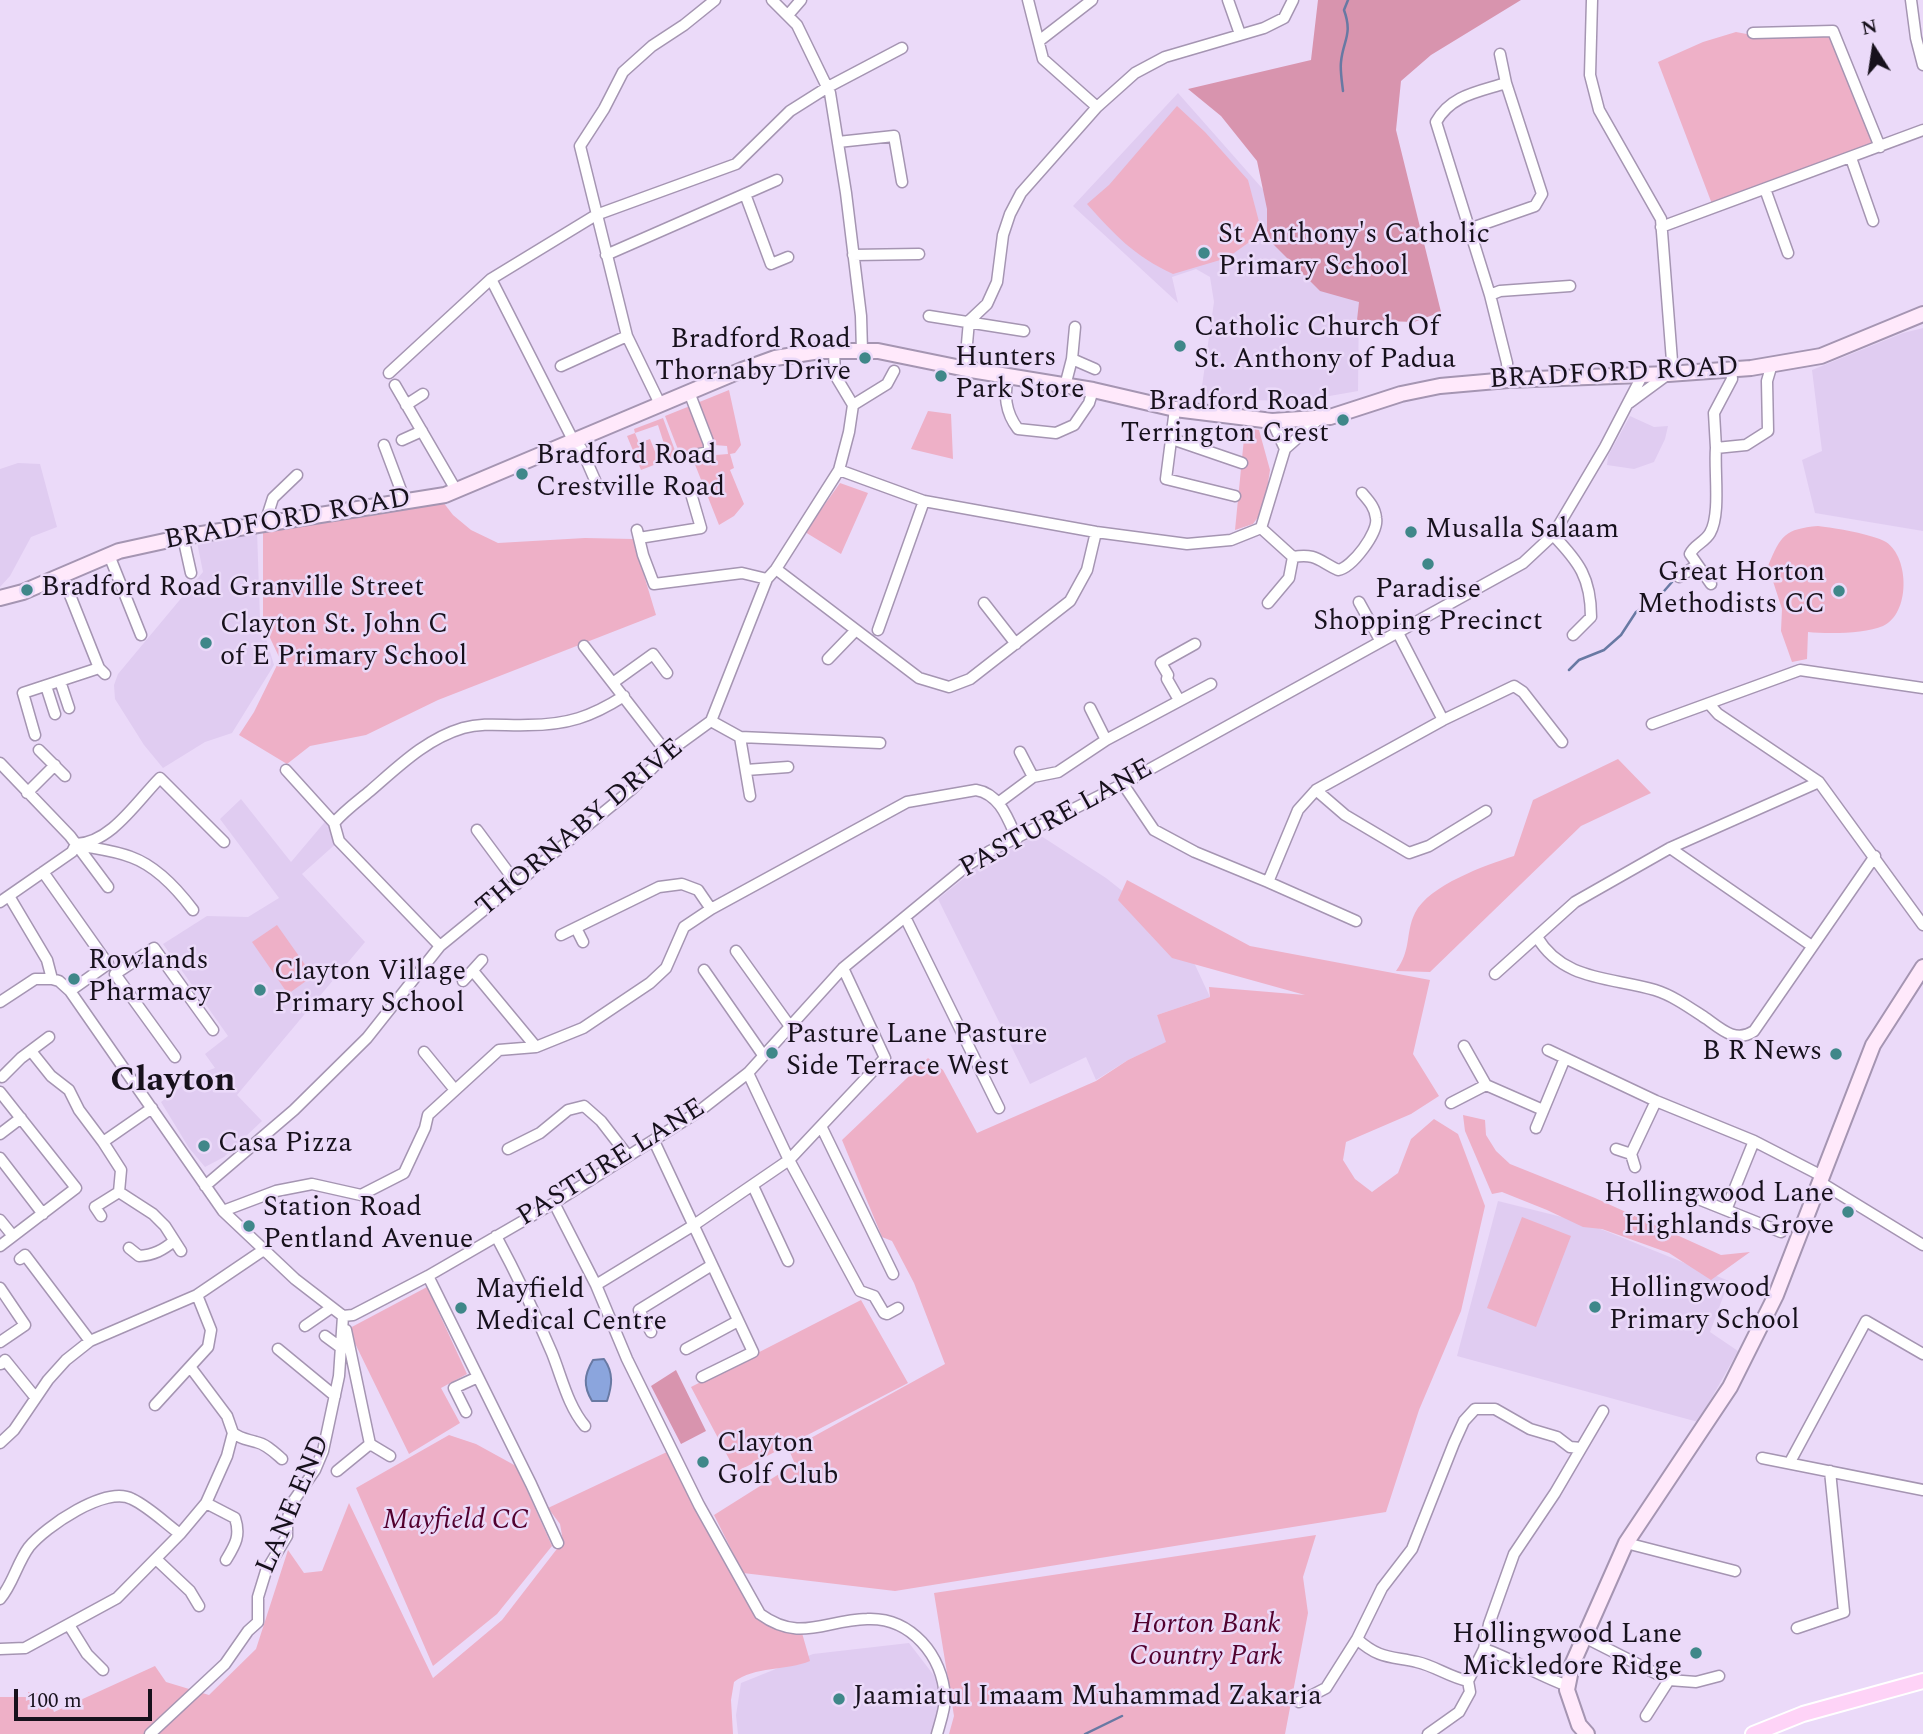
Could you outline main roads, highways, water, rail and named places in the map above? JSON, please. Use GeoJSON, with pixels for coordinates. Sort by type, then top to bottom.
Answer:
{"type":"FeatureCollection","features":[{"type":"Feature","properties":{"kind":"main road"},"geometry":{"type":"LineString","coordinates":[[1759,1733],[1803,1714],[1923,1681]]}},
{"type":"Feature","properties":{"kind":"water"},"geometry":{"type":"Polygon","coordinates":[[[604,1359],[611,1374],[609,1395],[607,1401],[592,1401],[587,1390],[586,1376],[593,1360],[604,1359]]]}},
{"type":"Feature","properties":{"kind":"waterway"},"geometry":{"type":"LineString","coordinates":[[1343,91],[1341,65],[1348,32],[1344,10],[1348,0]]}},
{"type":"Feature","properties":{"kind":"waterway"},"geometry":{"type":"LineString","coordinates":[[1569,670],[1579,660],[1604,650],[1621,635],[1636,612],[1658,598],[1672,582]]}},
{"type":"Feature","properties":{"kind":"waterway"},"geometry":{"type":"LineString","coordinates":[[1085,1734],[1122,1716]]}},
{"type":"Feature","properties":{"kind":"place","name":"St Anthony's Catholic Primary School"},"geometry":{"type":"Point","coordinates":[1204,253]}},
{"type":"Feature","properties":{"kind":"place","name":"Catholic Church Of St. Anthony of Padua"},"geometry":{"type":"Point","coordinates":[1180,346]}},
{"type":"Feature","properties":{"kind":"place","name":"Bradford Road Thornaby Drive"},"geometry":{"type":"Point","coordinates":[865,358]}},
{"type":"Feature","properties":{"kind":"place","name":"Hunters Park Store"},"geometry":{"type":"Point","coordinates":[941,376]}},
{"type":"Feature","properties":{"kind":"place","name":"Bradford Road Terrington Crest"},"geometry":{"type":"Point","coordinates":[1343,420]}},
{"type":"Feature","properties":{"kind":"place","name":"Bradford Road Crestville Road"},"geometry":{"type":"Point","coordinates":[522,474]}},
{"type":"Feature","properties":{"kind":"place","name":"Musalla Salaam"},"geometry":{"type":"Point","coordinates":[1411,532]}},
{"type":"Feature","properties":{"kind":"place","name":"Paradise Shopping Precinct"},"geometry":{"type":"Point","coordinates":[1428,564]}},
{"type":"Feature","properties":{"kind":"place","name":"Bradford Road Granville Street"},"geometry":{"type":"Point","coordinates":[27,590]}},
{"type":"Feature","properties":{"kind":"place","name":"Great Horton Methodists CC"},"geometry":{"type":"Point","coordinates":[1839,591]}},
{"type":"Feature","properties":{"kind":"place","name":"Clayton St. John C of E Primary School"},"geometry":{"type":"Point","coordinates":[206,643]}},
{"type":"Feature","properties":{"kind":"place","name":"Rowlands Pharmacy"},"geometry":{"type":"Point","coordinates":[74,979]}},
{"type":"Feature","properties":{"kind":"place","name":"Clayton Village Primary School"},"geometry":{"type":"Point","coordinates":[260,990]}},
{"type":"Feature","properties":{"kind":"place","name":"Pasture Lane Pasture Side Terrace West"},"geometry":{"type":"Point","coordinates":[772,1053]}},
{"type":"Feature","properties":{"kind":"place","name":"B R News"},"geometry":{"type":"Point","coordinates":[1836,1054]}},
{"type":"Feature","properties":{"kind":"place","name":"Casa Pizza"},"geometry":{"type":"Point","coordinates":[204,1146]}},
{"type":"Feature","properties":{"kind":"place","name":"Hollingwood Lane Highlands Grove"},"geometry":{"type":"Point","coordinates":[1848,1212]}},
{"type":"Feature","properties":{"kind":"place","name":"Station Road Pentland Avenue"},"geometry":{"type":"Point","coordinates":[249,1226]}},
{"type":"Feature","properties":{"kind":"place","name":"Hollingwood Primary School"},"geometry":{"type":"Point","coordinates":[1595,1307]}},
{"type":"Feature","properties":{"kind":"place","name":"Mayfield Medical Centre"},"geometry":{"type":"Point","coordinates":[461,1308]}},
{"type":"Feature","properties":{"kind":"place","name":"Clayton Golf Club"},"geometry":{"type":"Point","coordinates":[703,1462]}},
{"type":"Feature","properties":{"kind":"place","name":"Hollingwood Lane Mickledore Ridge"},"geometry":{"type":"Point","coordinates":[1696,1653]}},
{"type":"Feature","properties":{"kind":"place","name":"Jaamiatul Imaam Muhammad Zakaria"},"geometry":{"type":"Point","coordinates":[839,1699]}},
{"type":"Feature","properties":{"kind":"district","name":"Clayton"},"geometry":{"type":"Point","coordinates":[173,1083]}},
{"type":"Feature","properties":{"kind":"park label","name":"Mayfield CC"},"geometry":{"type":"Point","coordinates":[456,1523]}},
{"type":"Feature","properties":{"kind":"park label","name":"Horton Bank Country Park"},"geometry":{"type":"Point","coordinates":[1206,1643]}}]}
